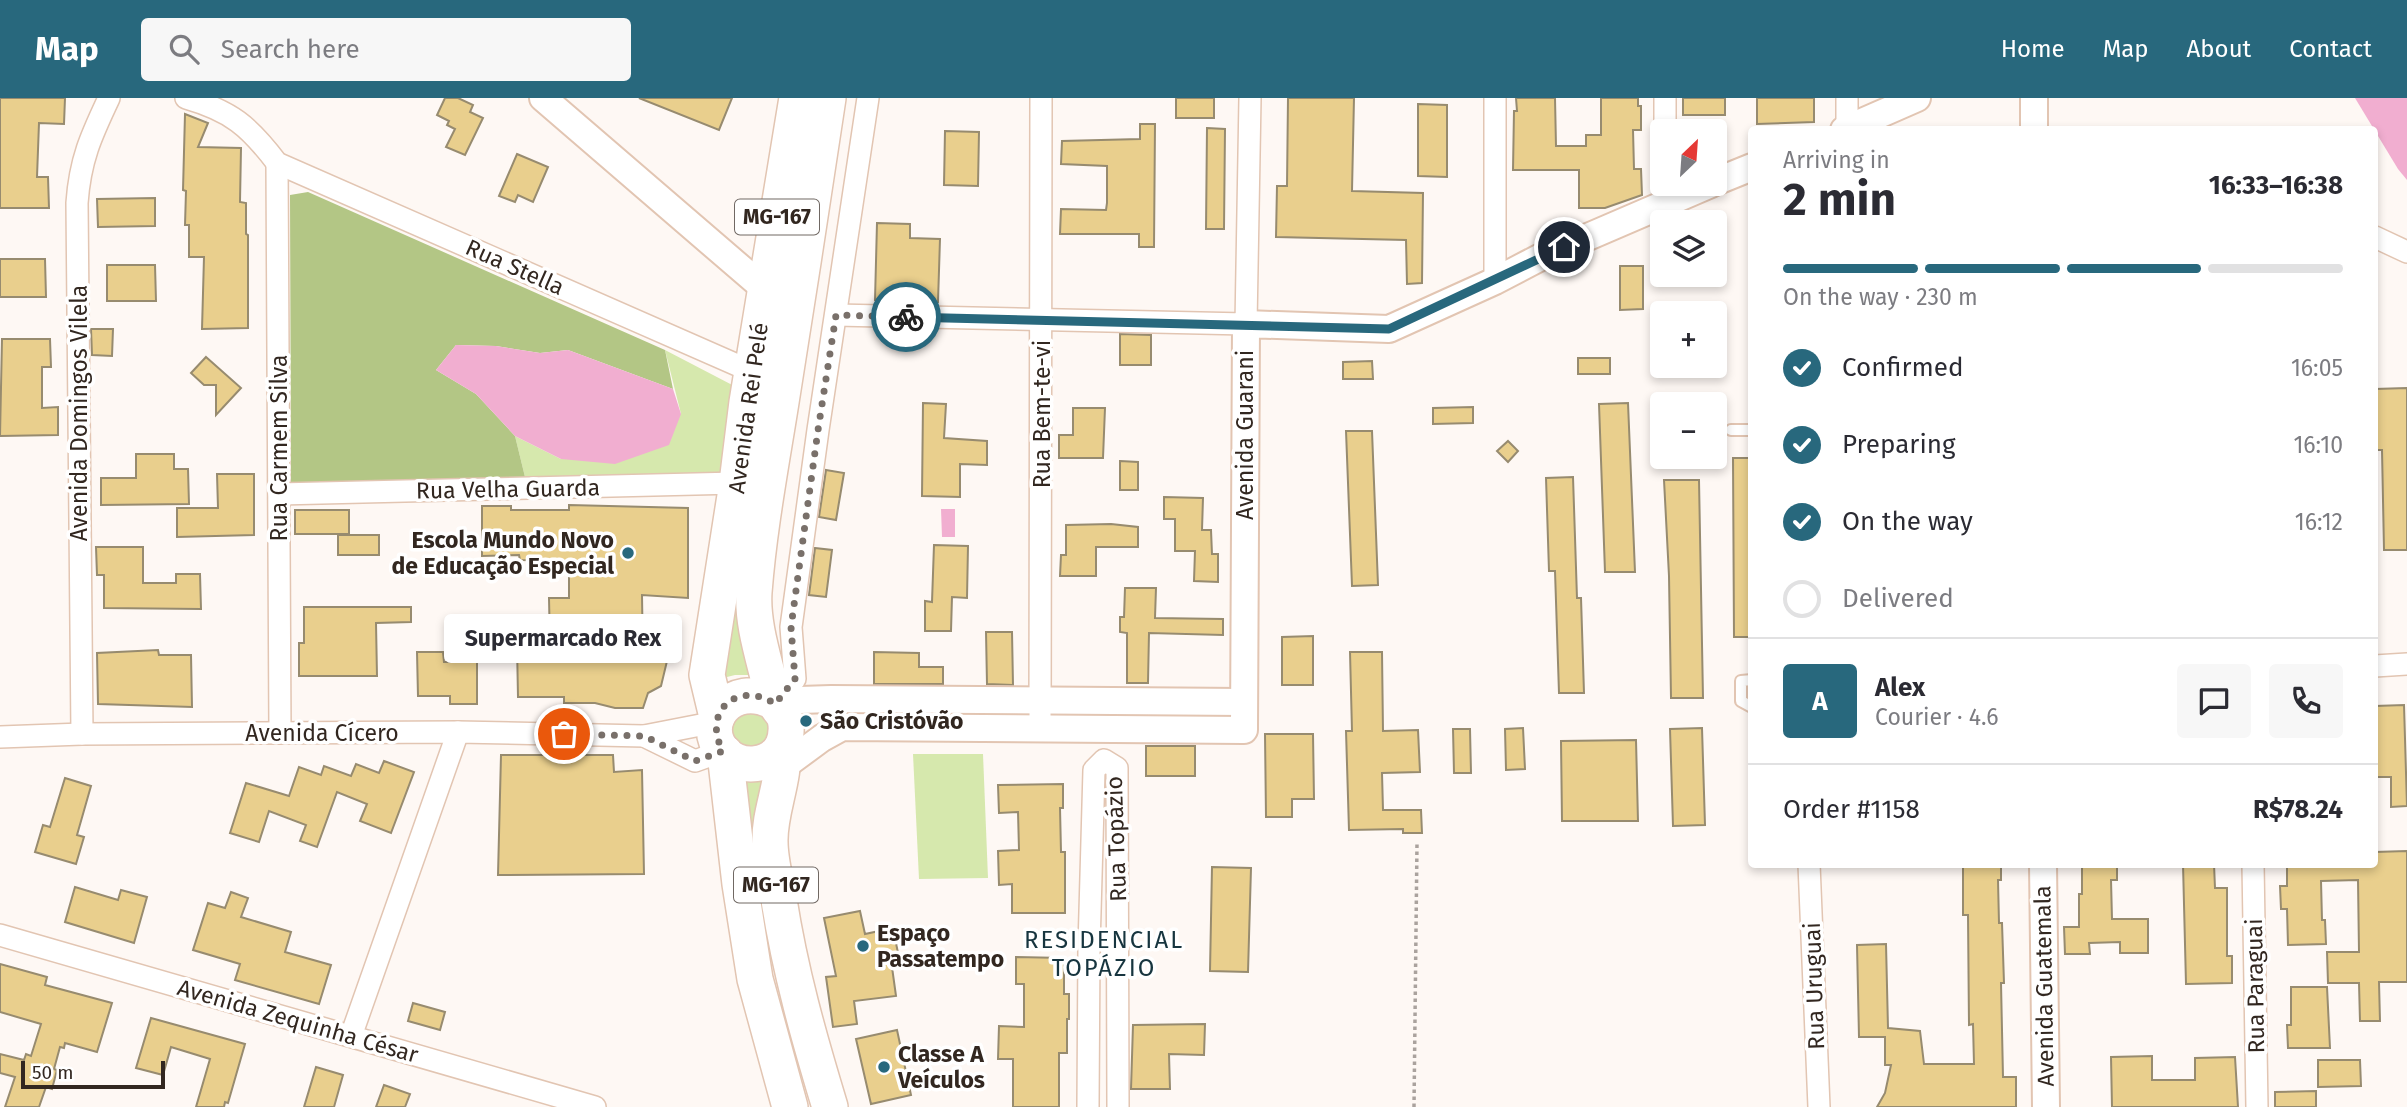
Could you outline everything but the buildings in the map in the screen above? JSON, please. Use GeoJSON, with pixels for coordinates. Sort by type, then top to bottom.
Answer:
{"type":"FeatureCollection","features":[{"type":"Feature","properties":{"kind":"main road","name":"Avenida Rei Pelé"},"geometry":{"type":"LineString","coordinates":[[790,1107],[755,979],[720,736],[707,675],[747,402],[797,98]]}},
{"type":"Feature","properties":{"kind":"main road","name":"Avenida Rei Pelé"},"geometry":{"type":"LineString","coordinates":[[828,98],[766,496],[754,595],[759,641],[775,704],[785,718],[786,725],[778,758],[777,791],[770,842],[787,952],[804,1022],[830,1107]]}},
{"type":"Feature","properties":{"kind":"main road"},"geometry":{"type":"LineString","coordinates":[[775,704],[762,696],[749,694],[735,697],[724,706],[720,736],[734,761],[757,764],[778,758]]}},
{"type":"Feature","properties":{"kind":"street","name":"Avenida Domingos Vilela"},"geometry":{"type":"LineString","coordinates":[[82,734],[77,203],[79,173],[85,152],[109,98]]}},
{"type":"Feature","properties":{"kind":"street"},"geometry":{"type":"LineString","coordinates":[[186,98],[220,110],[243,124],[277,163]]}},
{"type":"Feature","properties":{"kind":"street"},"geometry":{"type":"LineString","coordinates":[[543,98],[766,290]]}},
{"type":"Feature","properties":{"kind":"street"},"geometry":{"type":"LineString","coordinates":[[775,704],[795,679],[791,627],[868,98]]}},
{"type":"Feature","properties":{"kind":"street","name":"Rua Bem-te-vi"},"geometry":{"type":"LineString","coordinates":[[1040,730],[1041,98]]}},
{"type":"Feature","properties":{"kind":"street","name":"Avenida Guarani"},"geometry":{"type":"LineString","coordinates":[[1040,730],[1244,730],[1250,98]]}},
{"type":"Feature","properties":{"kind":"street"},"geometry":{"type":"LineString","coordinates":[[1495,98],[1495,281]]}},
{"type":"Feature","properties":{"kind":"street"},"geometry":{"type":"LineString","coordinates":[[1665,98],[1665,119]]}},
{"type":"Feature","properties":{"kind":"street"},"geometry":{"type":"LineString","coordinates":[[1846,126],[1847,98]]}},
{"type":"Feature","properties":{"kind":"street"},"geometry":{"type":"LineString","coordinates":[[1853,126],[1917,98]]}},
{"type":"Feature","properties":{"kind":"street"},"geometry":{"type":"LineString","coordinates":[[2034,98],[2034,126]]}},
{"type":"Feature","properties":{"kind":"street","name":"Rua Stella"},"geometry":{"type":"LineString","coordinates":[[277,163],[753,372]]}},
{"type":"Feature","properties":{"kind":"street","name":"Rua Carmem Silva"},"geometry":{"type":"LineString","coordinates":[[277,163],[280,733]]}},
{"type":"Feature","properties":{"kind":"street"},"geometry":{"type":"LineString","coordinates":[[1727,177],[1748,169]]}},
{"type":"Feature","properties":{"kind":"street"},"geometry":{"type":"LineString","coordinates":[[836,315],[1389,329],[1495,281],[1660,196]]}},
{"type":"Feature","properties":{"kind":"street"},"geometry":{"type":"LineString","coordinates":[[2378,238],[2407,252]]}},
{"type":"Feature","properties":{"kind":"street","name":"Rua Velha Guarda"},"geometry":{"type":"LineString","coordinates":[[279,494],[737,483]]}},
{"type":"Feature","properties":{"kind":"street"},"geometry":{"type":"LineString","coordinates":[[2378,666],[2407,664]]}},
{"type":"Feature","properties":{"kind":"street"},"geometry":{"type":"LineString","coordinates":[[775,704],[831,699],[1243,702]]}},
{"type":"Feature","properties":{"kind":"street"},"geometry":{"type":"LineString","coordinates":[[778,758],[842,727],[1040,730]]}},
{"type":"Feature","properties":{"kind":"street","name":"Avenida Cícero"},"geometry":{"type":"LineString","coordinates":[[0,737],[82,734],[458,732],[644,736],[671,741],[695,761],[720,736]]}},
{"type":"Feature","properties":{"kind":"street"},"geometry":{"type":"LineString","coordinates":[[351,1036],[458,732]]}},
{"type":"Feature","properties":{"kind":"street"},"geometry":{"type":"LineString","coordinates":[[671,741],[720,736]]}},
{"type":"Feature","properties":{"kind":"street","name":"Rua Topázio"},"geometry":{"type":"LineString","coordinates":[[1088,1107],[1094,770],[1104,761],[1118,768],[1118,1107]]}},
{"type":"Feature","properties":{"kind":"street","name":"Rua Uruguai"},"geometry":{"type":"LineString","coordinates":[[1809,868],[1819,1107]]}},
{"type":"Feature","properties":{"kind":"street","name":"Avenida Guatemala"},"geometry":{"type":"LineString","coordinates":[[2043,868],[2046,1107]]}},
{"type":"Feature","properties":{"kind":"street","name":"Rua Paraguai"},"geometry":{"type":"LineString","coordinates":[[2253,868],[2257,1107]]}},
{"type":"Feature","properties":{"kind":"street","name":"Avenida Zequinha César"},"geometry":{"type":"LineString","coordinates":[[0,935],[595,1107]]}},
{"type":"Feature","properties":{"kind":"street"},"geometry":{"type":"LineString","coordinates":[[1090,956],[1119,956]]}},
{"type":"Feature","properties":{"kind":"lane"},"geometry":{"type":"LineString","coordinates":[[1731,430],[1748,430]]}},
{"type":"Feature","properties":{"kind":"lane"},"geometry":{"type":"LineString","coordinates":[[1748,680],[1741,681],[1741,701],[1748,705]]}},
{"type":"Feature","properties":{"kind":"path"},"geometry":{"type":"LineString","coordinates":[[1414,1107],[1417,843]]}},
{"type":"Feature","properties":{"kind":"green space"},"geometry":{"type":"Polygon","coordinates":[[[308,192],[665,350],[673,389],[568,350],[540,353],[496,346],[456,345],[436,370],[476,394],[515,436],[525,477],[291,483],[290,195],[308,192]]]}},
{"type":"Feature","properties":{"kind":"green space"},"geometry":{"type":"Polygon","coordinates":[[[665,350],[738,388],[719,478],[525,477],[515,436],[561,459],[681,414],[665,350]]]}},
{"type":"Feature","properties":{"kind":"green space"},"geometry":{"type":"Polygon","coordinates":[[[739,577],[752,675],[719,679],[739,577]]]}},
{"type":"Feature","properties":{"kind":"green space"},"geometry":{"type":"Polygon","coordinates":[[[764,704],[778,734],[754,756],[725,740],[731,707],[764,704]]]}},
{"type":"Feature","properties":{"kind":"green space"},"geometry":{"type":"Polygon","coordinates":[[[913,754],[983,754],[988,878],[919,879],[913,754]]]}},
{"type":"Feature","properties":{"kind":"green space"},"geometry":{"type":"Polygon","coordinates":[[[767,776],[753,855],[734,778],[750,782],[767,776]]]}},
{"type":"Feature","properties":{"kind":"shaded area"},"geometry":{"type":"Polygon","coordinates":[[[2355,98],[2407,98],[2407,180],[2378,136],[2378,126],[2372,126],[2355,98]]]}},
{"type":"Feature","properties":{"kind":"shaded area"},"geometry":{"type":"Polygon","coordinates":[[[456,345],[496,346],[540,353],[568,350],[673,389],[681,414],[669,445],[615,464],[561,459],[515,436],[476,394],[436,370],[456,345]]]}},
{"type":"Feature","properties":{"kind":"shaded area"},"geometry":{"type":"Polygon","coordinates":[[[941,509],[955,509],[955,537],[942,537],[941,509]]]}},
{"type":"Feature","properties":{"kind":"way so far"},"geometry":{"type":"LineString","coordinates":[[564,734],[644,736],[695,761],[723,751],[715,732],[716,722],[724,706],[735,697],[749,694],[762,696],[775,704],[795,679],[791,627],[836,315],[906,317]]}},
{"type":"Feature","properties":{"kind":"place","name":"Escola Mundo Novo de Educação Especial"},"geometry":{"type":"Point","coordinates":[628,553]}},
{"type":"Feature","properties":{"kind":"place","name":"São Cristóvão"},"geometry":{"type":"Point","coordinates":[806,721]}},
{"type":"Feature","properties":{"kind":"place","name":"Supermarcado Rex"},"geometry":{"type":"Point","coordinates":[564,734]}},
{"type":"Feature","properties":{"kind":"place","name":"Espaço Passatempo"},"geometry":{"type":"Point","coordinates":[863,946]}},
{"type":"Feature","properties":{"kind":"place","name":"Classe A Veículos"},"geometry":{"type":"Point","coordinates":[884,1067]}},
{"type":"Feature","properties":{"kind":"district","name":"RESIDENCIAL TOPÁZIO"},"geometry":{"type":"Point","coordinates":[1104,954]}},
{"type":"Feature","properties":{"kind":"route"},"geometry":{"type":"LineString","coordinates":[[906,317],[1389,329],[1564,247]]}}]}
